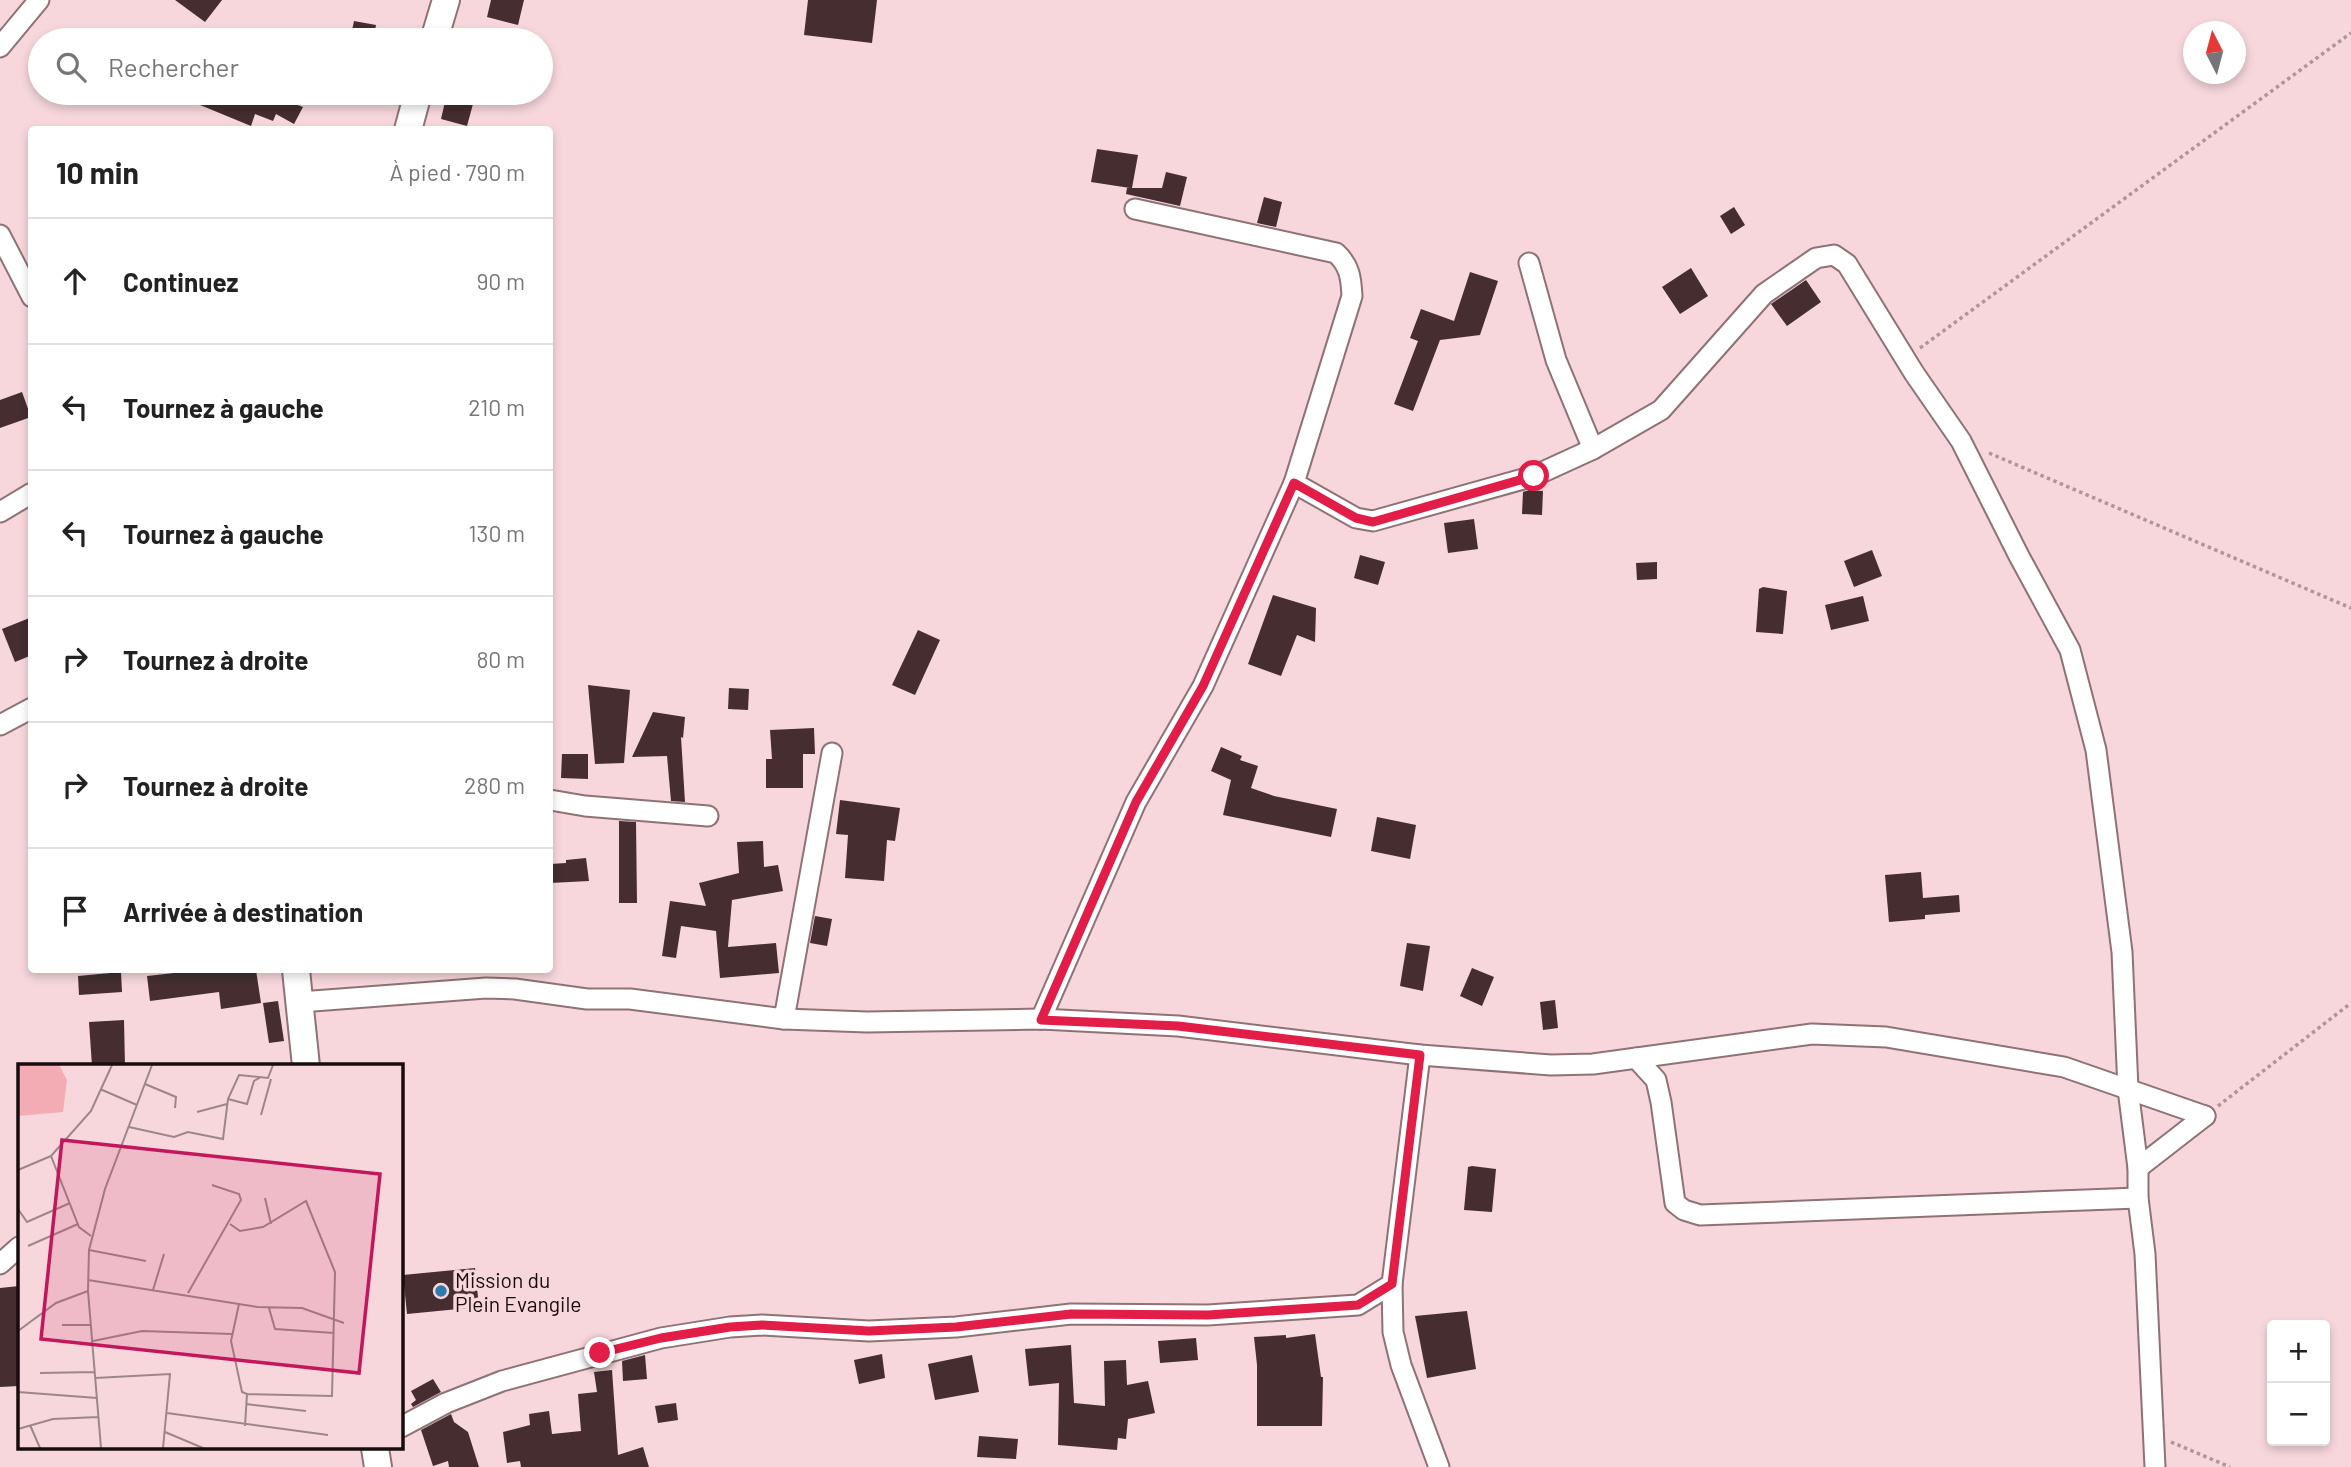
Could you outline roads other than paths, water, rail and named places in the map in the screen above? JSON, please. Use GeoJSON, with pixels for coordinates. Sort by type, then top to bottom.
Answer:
{"type":"FeatureCollection","features":[{"type":"Feature","properties":{"kind":"main road"},"geometry":{"type":"LineString","coordinates":[[438,28],[446,0]]}},
{"type":"Feature","properties":{"kind":"main road"},"geometry":{"type":"LineString","coordinates":[[409,126],[415,105]]}},
{"type":"Feature","properties":{"kind":"main road"},"geometry":{"type":"LineString","coordinates":[[296,973],[306,1064]]}},
{"type":"Feature","properties":{"kind":"street"},"geometry":{"type":"LineString","coordinates":[[0,47],[40,0]]}},
{"type":"Feature","properties":{"kind":"street"},"geometry":{"type":"LineString","coordinates":[[1041,1020],[1136,802],[1203,686],[1294,483],[1352,296],[1351,274],[1346,262],[1336,253],[1135,209]]}},
{"type":"Feature","properties":{"kind":"street"},"geometry":{"type":"LineString","coordinates":[[0,235],[28,289]]}},
{"type":"Feature","properties":{"kind":"street"},"geometry":{"type":"LineString","coordinates":[[1294,483],[1356,518],[1373,522],[1534,476],[1592,449],[1661,410],[1764,294],[1816,258],[1834,255],[1847,264],[1905,359],[1961,441],[2070,650],[2096,750],[2122,952],[2128,1089],[2145,1254],[2155,1467]]}},
{"type":"Feature","properties":{"kind":"street"},"geometry":{"type":"LineString","coordinates":[[1529,263],[1556,360],[1592,449]]}},
{"type":"Feature","properties":{"kind":"street"},"geometry":{"type":"LineString","coordinates":[[0,512],[28,495]]}},
{"type":"Feature","properties":{"kind":"street"},"geometry":{"type":"LineString","coordinates":[[0,724],[28,710]]}},
{"type":"Feature","properties":{"kind":"street"},"geometry":{"type":"LineString","coordinates":[[784,1019],[832,753]]}},
{"type":"Feature","properties":{"kind":"street"},"geometry":{"type":"LineString","coordinates":[[553,801],[585,806],[708,816]]}},
{"type":"Feature","properties":{"kind":"street"},"geometry":{"type":"LineString","coordinates":[[300,1002],[486,988],[515,989],[587,999],[630,999],[784,1019],[867,1022],[1041,1020],[1178,1026],[1420,1055],[1551,1065],[1593,1064],[1812,1034],[1886,1037],[2064,1067],[2205,1116],[2138,1168]]}},
{"type":"Feature","properties":{"kind":"street"},"geometry":{"type":"LineString","coordinates":[[1420,1055],[1392,1284],[1393,1332],[1401,1365],[1439,1467]]}},
{"type":"Feature","properties":{"kind":"street"},"geometry":{"type":"LineString","coordinates":[[1636,1058],[1656,1080],[1659,1091],[1675,1203],[1684,1210],[1700,1215],[2138,1198]]}},
{"type":"Feature","properties":{"kind":"street"},"geometry":{"type":"LineString","coordinates":[[0,1264],[18,1248]]}},
{"type":"Feature","properties":{"kind":"street"},"geometry":{"type":"LineString","coordinates":[[402,1426],[446,1403],[502,1381],[661,1338],[730,1327],[762,1325],[869,1331],[956,1327],[1071,1314],[1208,1315],[1358,1305],[1392,1284]]}},
{"type":"Feature","properties":{"kind":"place","name":"Mission du Plein Evangile"},"geometry":{"type":"Point","coordinates":[441,1291]}}]}
